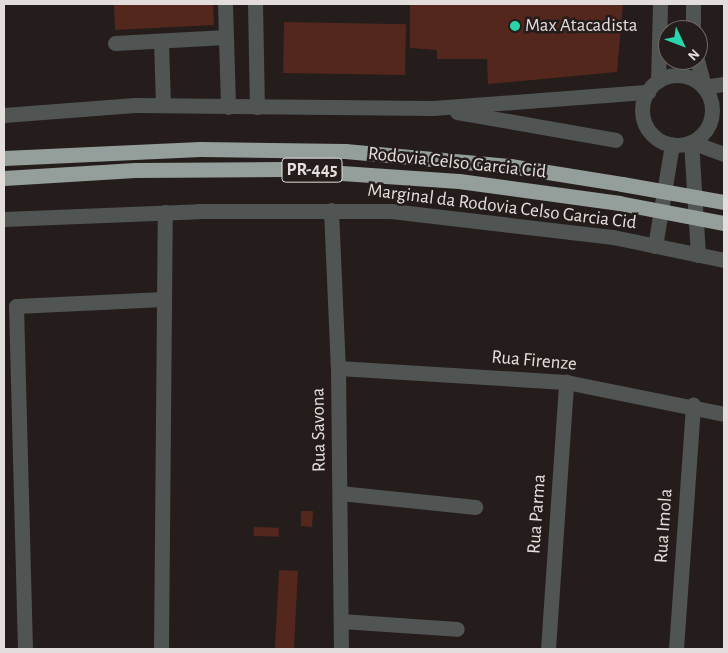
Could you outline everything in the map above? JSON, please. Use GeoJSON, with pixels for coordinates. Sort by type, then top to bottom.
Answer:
{"type":"FeatureCollection","features":[{"type":"Feature","properties":{"kind":"highway","name":"Rodovia Celso Garcia Cid"},"geometry":{"type":"LineString","coordinates":[[4,158],[200,149],[344,151],[510,166],[724,202]]}},
{"type":"Feature","properties":{"kind":"highway","name":"Rodovia Celso Garcia Cid"},"geometry":{"type":"LineString","coordinates":[[4,178],[136,170],[283,169],[459,181],[619,204],[724,223]]}},
{"type":"Feature","properties":{"kind":"street"},"geometry":{"type":"LineString","coordinates":[[225,4],[228,107]]}},
{"type":"Feature","properties":{"kind":"street"},"geometry":{"type":"LineString","coordinates":[[255,4],[257,107]]}},
{"type":"Feature","properties":{"kind":"street"},"geometry":{"type":"LineString","coordinates":[[660,4],[653,86],[643,114],[647,128],[658,139],[672,144],[691,142],[724,154]]}},
{"type":"Feature","properties":{"kind":"street"},"geometry":{"type":"LineString","coordinates":[[693,4],[693,20]]}},
{"type":"Feature","properties":{"kind":"street"},"geometry":{"type":"LineString","coordinates":[[115,43],[226,37]]}},
{"type":"Feature","properties":{"kind":"street"},"geometry":{"type":"LineString","coordinates":[[161,41],[162,106]]}},
{"type":"Feature","properties":{"kind":"street"},"geometry":{"type":"LineString","coordinates":[[691,142],[708,126],[718,111],[704,87],[700,70]]}},
{"type":"Feature","properties":{"kind":"street"},"geometry":{"type":"LineString","coordinates":[[4,115],[162,106],[433,108],[653,86],[682,75],[704,87],[724,84]]}},
{"type":"Feature","properties":{"kind":"street"},"geometry":{"type":"LineString","coordinates":[[433,108],[616,140]]}},
{"type":"Feature","properties":{"kind":"street"},"geometry":{"type":"LineString","coordinates":[[691,142],[698,255]]}},
{"type":"Feature","properties":{"kind":"street"},"geometry":{"type":"LineString","coordinates":[[655,246],[672,144]]}},
{"type":"Feature","properties":{"kind":"street","name":"Rua Savona"},"geometry":{"type":"LineString","coordinates":[[331,210],[338,368],[341,649]]}},
{"type":"Feature","properties":{"kind":"street","name":"Marginal da Rodovia Celso Garcia Cid"},"geometry":{"type":"LineString","coordinates":[[4,219],[165,212],[391,211],[613,237],[724,260]]}},
{"type":"Feature","properties":{"kind":"street"},"geometry":{"type":"LineString","coordinates":[[161,649],[165,212]]}},
{"type":"Feature","properties":{"kind":"street"},"geometry":{"type":"LineString","coordinates":[[25,649],[16,306],[164,299]]}},
{"type":"Feature","properties":{"kind":"street","name":"Rua Firenze"},"geometry":{"type":"LineString","coordinates":[[338,368],[566,382],[693,405],[724,414]]}},
{"type":"Feature","properties":{"kind":"street","name":"Rua Parma"},"geometry":{"type":"LineString","coordinates":[[548,649],[566,382]]}},
{"type":"Feature","properties":{"kind":"street","name":"Rua Imola"},"geometry":{"type":"LineString","coordinates":[[676,649],[693,405]]}},
{"type":"Feature","properties":{"kind":"street"},"geometry":{"type":"LineString","coordinates":[[340,493],[475,507]]}},
{"type":"Feature","properties":{"kind":"street"},"geometry":{"type":"LineString","coordinates":[[341,621],[457,629]]}},
{"type":"Feature","properties":{"kind":"building"},"geometry":{"type":"Polygon","coordinates":[[[114,4],[213,4],[214,25],[115,30],[114,4]]]}},
{"type":"Feature","properties":{"kind":"building","name":"Max Atacadista"},"geometry":{"type":"Polygon","coordinates":[[[410,4],[623,4],[617,72],[488,84],[487,59],[437,59],[437,50],[410,48],[410,4]]]}},
{"type":"Feature","properties":{"kind":"building"},"geometry":{"type":"Polygon","coordinates":[[[284,22],[406,24],[405,75],[283,73],[284,22]]]}},
{"type":"Feature","properties":{"kind":"building"},"geometry":{"type":"Polygon","coordinates":[[[301,511],[313,511],[312,527],[301,526],[301,511]]]}},
{"type":"Feature","properties":{"kind":"building"},"geometry":{"type":"Polygon","coordinates":[[[254,527],[279,528],[279,537],[254,536],[254,527]]]}},
{"type":"Feature","properties":{"kind":"building"},"geometry":{"type":"Polygon","coordinates":[[[279,570],[298,571],[294,649],[275,649],[279,570]]]}},
{"type":"Feature","properties":{"kind":"place","name":"Max Atacadista"},"geometry":{"type":"Point","coordinates":[515,26]}}]}
